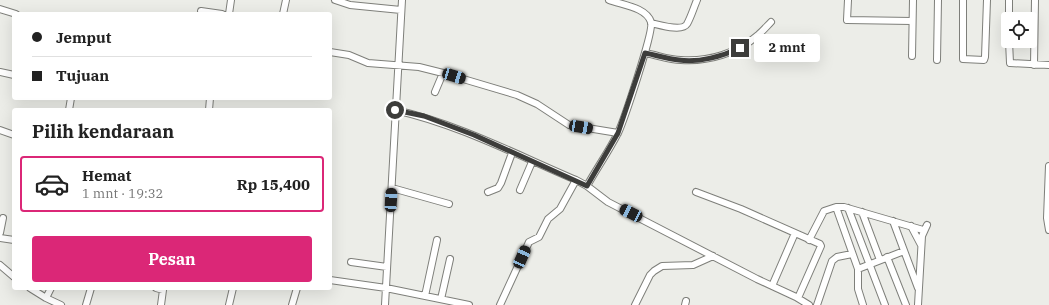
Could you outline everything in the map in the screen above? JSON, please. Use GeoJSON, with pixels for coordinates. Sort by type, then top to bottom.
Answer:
{"type":"FeatureCollection","features":[{"type":"Feature","properties":{"kind":"street"},"geometry":{"type":"LineString","coordinates":[[229,12],[231,0]]}},
{"type":"Feature","properties":{"kind":"street"},"geometry":{"type":"LineString","coordinates":[[283,12],[286,0]]}},
{"type":"Feature","properties":{"kind":"street"},"geometry":{"type":"LineString","coordinates":[[335,0],[350,5],[401,10]]}},
{"type":"Feature","properties":{"kind":"street"},"geometry":{"type":"LineString","coordinates":[[385,305],[402,0]]}},
{"type":"Feature","properties":{"kind":"street"},"geometry":{"type":"LineString","coordinates":[[587,186],[618,133],[645,53],[651,30],[651,23],[647,16],[641,11],[609,0]]}},
{"type":"Feature","properties":{"kind":"street"},"geometry":{"type":"LineString","coordinates":[[651,23],[678,28],[684,27],[687,24],[697,0]]}},
{"type":"Feature","properties":{"kind":"street"},"geometry":{"type":"LineString","coordinates":[[848,0],[847,20],[912,21]]}},
{"type":"Feature","properties":{"kind":"street"},"geometry":{"type":"LineString","coordinates":[[912,56],[913,0]]}},
{"type":"Feature","properties":{"kind":"street"},"geometry":{"type":"LineString","coordinates":[[937,60],[938,0]]}},
{"type":"Feature","properties":{"kind":"street"},"geometry":{"type":"LineString","coordinates":[[963,0],[963,59],[984,60],[986,0]]}},
{"type":"Feature","properties":{"kind":"street"},"geometry":{"type":"LineString","coordinates":[[1009,0],[1009,12]]}},
{"type":"Feature","properties":{"kind":"street"},"geometry":{"type":"LineString","coordinates":[[1034,0],[1034,65]]}},
{"type":"Feature","properties":{"kind":"street"},"geometry":{"type":"LineString","coordinates":[[0,9],[12,13]]}},
{"type":"Feature","properties":{"kind":"street"},"geometry":{"type":"LineString","coordinates":[[201,11],[208,12]]}},
{"type":"Feature","properties":{"kind":"street"},"geometry":{"type":"LineString","coordinates":[[645,53],[679,60],[702,60],[740,48],[758,36],[771,22]]}},
{"type":"Feature","properties":{"kind":"street"},"geometry":{"type":"LineString","coordinates":[[1009,48],[1010,63],[1049,65]]}},
{"type":"Feature","properties":{"kind":"street"},"geometry":{"type":"LineString","coordinates":[[332,52],[349,55],[368,63],[418,67],[443,73],[517,95],[537,104],[569,124],[618,133]]}},
{"type":"Feature","properties":{"kind":"street"},"geometry":{"type":"LineString","coordinates":[[0,72],[12,75]]}},
{"type":"Feature","properties":{"kind":"street"},"geometry":{"type":"LineString","coordinates":[[435,92],[443,73]]}},
{"type":"Feature","properties":{"kind":"street"},"geometry":{"type":"LineString","coordinates":[[395,110],[424,116],[474,135],[532,162],[576,180],[587,186],[608,202],[798,298],[809,305]]}},
{"type":"Feature","properties":{"kind":"street"},"geometry":{"type":"LineString","coordinates":[[0,130],[12,134]]}},
{"type":"Feature","properties":{"kind":"street"},"geometry":{"type":"LineString","coordinates":[[488,192],[498,188],[512,153]]}},
{"type":"Feature","properties":{"kind":"street"},"geometry":{"type":"LineString","coordinates":[[520,190],[532,162]]}},
{"type":"Feature","properties":{"kind":"street"},"geometry":{"type":"LineString","coordinates":[[1049,166],[1047,218],[1049,230]]}},
{"type":"Feature","properties":{"kind":"street"},"geometry":{"type":"LineString","coordinates":[[500,305],[529,242],[539,237],[548,219],[560,210],[576,180]]}},
{"type":"Feature","properties":{"kind":"street"},"geometry":{"type":"LineString","coordinates":[[392,188],[449,204]]}},
{"type":"Feature","properties":{"kind":"street"},"geometry":{"type":"LineString","coordinates":[[696,192],[741,209],[820,244],[798,298]]}},
{"type":"Feature","properties":{"kind":"street"},"geometry":{"type":"LineString","coordinates":[[809,240],[824,211],[836,207],[848,208],[911,226],[925,228],[921,245],[918,305]]}},
{"type":"Feature","properties":{"kind":"street"},"geometry":{"type":"LineString","coordinates":[[836,207],[858,269],[858,289],[863,305]]}},
{"type":"Feature","properties":{"kind":"street"},"geometry":{"type":"LineString","coordinates":[[848,208],[885,305]]}},
{"type":"Feature","properties":{"kind":"street"},"geometry":{"type":"LineString","coordinates":[[862,212],[880,260]]}},
{"type":"Feature","properties":{"kind":"street"},"geometry":{"type":"LineString","coordinates":[[0,233],[3,218]]}},
{"type":"Feature","properties":{"kind":"street"},"geometry":{"type":"LineString","coordinates":[[893,221],[919,292]]}},
{"type":"Feature","properties":{"kind":"street"},"geometry":{"type":"LineString","coordinates":[[911,226],[921,245]]}},
{"type":"Feature","properties":{"kind":"street"},"geometry":{"type":"LineString","coordinates":[[772,286],[796,233]]}},
{"type":"Feature","properties":{"kind":"street"},"geometry":{"type":"LineString","coordinates":[[0,238],[12,240]]}},
{"type":"Feature","properties":{"kind":"street"},"geometry":{"type":"LineString","coordinates":[[424,296],[437,240]]}},
{"type":"Feature","properties":{"kind":"street"},"geometry":{"type":"LineString","coordinates":[[858,269],[904,251]]}},
{"type":"Feature","properties":{"kind":"street"},"geometry":{"type":"LineString","coordinates":[[817,305],[832,261],[837,257],[852,254]]}},
{"type":"Feature","properties":{"kind":"street"},"geometry":{"type":"LineString","coordinates":[[635,305],[650,275],[654,271],[662,266],[693,265],[713,256]]}},
{"type":"Feature","properties":{"kind":"street"},"geometry":{"type":"LineString","coordinates":[[887,257],[906,305]]}},
{"type":"Feature","properties":{"kind":"street"},"geometry":{"type":"LineString","coordinates":[[441,299],[450,259]]}},
{"type":"Feature","properties":{"kind":"street"},"geometry":{"type":"LineString","coordinates":[[351,262],[387,267]]}},
{"type":"Feature","properties":{"kind":"street"},"geometry":{"type":"LineString","coordinates":[[0,265],[12,275]]}},
{"type":"Feature","properties":{"kind":"street"},"geometry":{"type":"LineString","coordinates":[[332,280],[386,288],[469,305]]}},
{"type":"Feature","properties":{"kind":"street"},"geometry":{"type":"LineString","coordinates":[[33,290],[61,305]]}},
{"type":"Feature","properties":{"kind":"street"},"geometry":{"type":"LineString","coordinates":[[46,298],[51,290]]}},
{"type":"Feature","properties":{"kind":"street"},"geometry":{"type":"LineString","coordinates":[[86,305],[90,290]]}},
{"type":"Feature","properties":{"kind":"street"},"geometry":{"type":"LineString","coordinates":[[161,305],[164,290]]}},
{"type":"Feature","properties":{"kind":"street"},"geometry":{"type":"LineString","coordinates":[[229,305],[233,290]]}},
{"type":"Feature","properties":{"kind":"street"},"geometry":{"type":"LineString","coordinates":[[292,305],[296,290]]}},
{"type":"Feature","properties":{"kind":"route"},"geometry":{"type":"LineString","coordinates":[[395,110],[424,116],[474,135],[587,186],[618,133],[645,53],[688,61],[702,60],[730,53],[740,48]]}}]}
